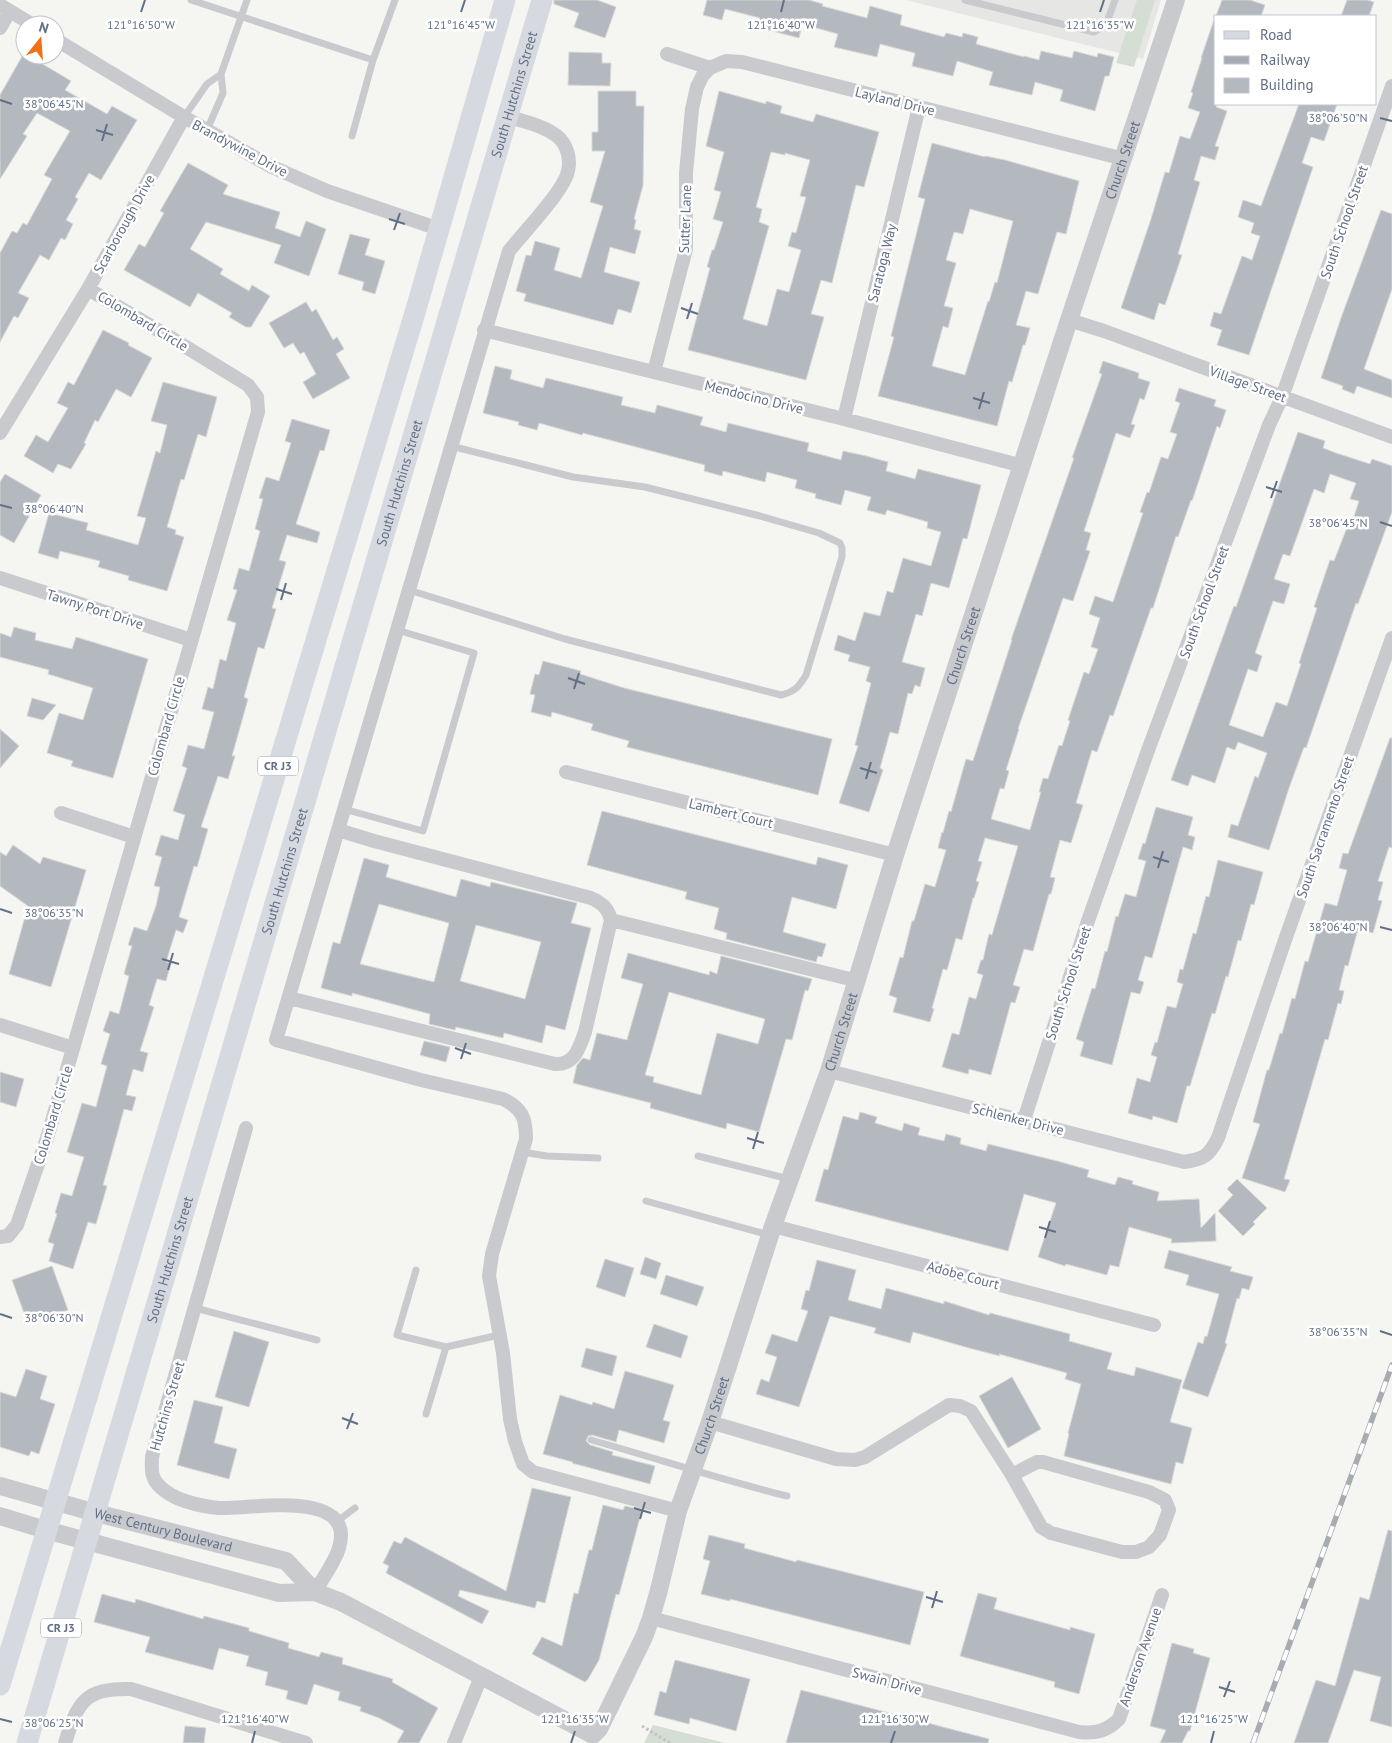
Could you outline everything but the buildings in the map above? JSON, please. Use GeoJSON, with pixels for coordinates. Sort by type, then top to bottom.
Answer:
{"type":"FeatureCollection","features":[{"type":"Feature","properties":{"kind":"main road","name":"CR J3"},"geometry":{"type":"LineString","coordinates":[[0,1685],[439,229],[505,0]]}},
{"type":"Feature","properties":{"kind":"main road","name":"South Hutchins Street"},"geometry":{"type":"LineString","coordinates":[[27,1743],[542,0]]}},
{"type":"Feature","properties":{"kind":"street","name":"Church Street"},"geometry":{"type":"LineString","coordinates":[[593,1735],[599,1729],[644,1637],[651,1618],[678,1511],[710,1422],[771,1230],[829,1071],[895,855],[1069,320],[1176,0]]}},
{"type":"Feature","properties":{"kind":"street"},"geometry":{"type":"LineString","coordinates":[[0,28],[5,8],[17,15]]}},
{"type":"Feature","properties":{"kind":"street","name":"Brandywine Drive"},"geometry":{"type":"LineString","coordinates":[[65,45],[270,166],[311,184],[439,229]]}},
{"type":"Feature","properties":{"kind":"street"},"geometry":{"type":"LineString","coordinates":[[667,54],[710,68]]}},
{"type":"Feature","properties":{"kind":"street","name":"Layland Drive"},"geometry":{"type":"LineString","coordinates":[[710,68],[726,62],[742,62],[1124,159]]}},
{"type":"Feature","properties":{"kind":"street","name":"Sutter Lane"},"geometry":{"type":"LineString","coordinates":[[654,372],[686,249],[686,174],[692,109],[697,86],[703,75],[710,68]]}},
{"type":"Feature","properties":{"kind":"street","name":"South School Street"},"geometry":{"type":"LineString","coordinates":[[1024,1120],[1088,921],[1147,753],[1269,425],[1282,397],[1392,86]]}},
{"type":"Feature","properties":{"kind":"street","name":"Saratoga Way"},"geometry":{"type":"LineString","coordinates":[[844,420],[920,107]]}},
{"type":"Feature","properties":{"kind":"street"},"geometry":{"type":"LineString","coordinates":[[507,116],[544,128],[559,137],[568,153],[568,171],[560,188],[509,251],[484,330],[398,630],[276,1040],[421,1080],[503,1099],[516,1105],[526,1123],[526,1139],[492,1254],[489,1276],[500,1335],[510,1419],[523,1464],[533,1472],[678,1511]]}},
{"type":"Feature","properties":{"kind":"street","name":"Scarborough Drive"},"geometry":{"type":"LineString","coordinates":[[0,433],[88,289],[184,117]]}},
{"type":"Feature","properties":{"kind":"street","name":"Colombard Circle"},"geometry":{"type":"LineString","coordinates":[[0,1237],[8,1236],[17,1225],[47,1138],[190,640],[258,412],[257,397],[248,385],[88,289]]}},
{"type":"Feature","properties":{"kind":"street","name":"Village Street"},"geometry":{"type":"LineString","coordinates":[[1069,320],[1104,331],[1392,437]]}},
{"type":"Feature","properties":{"kind":"street","name":"Mendocino Drive"},"geometry":{"type":"LineString","coordinates":[[484,330],[1023,466]]}},
{"type":"Feature","properties":{"kind":"street","name":"Tawny Port Drive"},"geometry":{"type":"LineString","coordinates":[[0,578],[190,640]]}},
{"type":"Feature","properties":{"kind":"street","name":"South Sacramento Street"},"geometry":{"type":"LineString","coordinates":[[1206,1156],[1213,1149],[1218,1138],[1285,940],[1392,638]]}},
{"type":"Feature","properties":{"kind":"street","name":"Lambert Court"},"geometry":{"type":"LineString","coordinates":[[566,772],[895,855]]}},
{"type":"Feature","properties":{"kind":"street"},"geometry":{"type":"LineString","coordinates":[[61,813],[134,837]]}},
{"type":"Feature","properties":{"kind":"street"},"geometry":{"type":"LineString","coordinates":[[289,998],[555,1064],[563,1064],[572,1060],[585,1032],[611,920],[610,914],[603,904],[591,898],[338,830]]}},
{"type":"Feature","properties":{"kind":"street"},"geometry":{"type":"LineString","coordinates":[[611,920],[858,981]]}},
{"type":"Feature","properties":{"kind":"street"},"geometry":{"type":"LineString","coordinates":[[0,1025],[73,1048]]}},
{"type":"Feature","properties":{"kind":"street","name":"Schlenker Drive"},"geometry":{"type":"LineString","coordinates":[[829,1071],[1184,1162],[1200,1160],[1206,1156]]}},
{"type":"Feature","properties":{"kind":"street","name":"Hutchins Street"},"geometry":{"type":"LineString","coordinates":[[246,1128],[152,1457],[153,1477],[158,1486],[174,1498],[194,1504],[220,1508],[299,1505],[320,1509],[332,1516],[336,1522]]}},
{"type":"Feature","properties":{"kind":"street","name":"Adobe Court"},"geometry":{"type":"LineString","coordinates":[[771,1230],[1154,1325]]}},
{"type":"Feature","properties":{"kind":"street"},"geometry":{"type":"LineString","coordinates":[[710,1422],[836,1459],[855,1460],[865,1457],[949,1406],[960,1406],[971,1411],[1012,1475],[1041,1527],[1051,1532],[1122,1552],[1136,1552],[1149,1546],[1160,1535],[1169,1510],[1165,1500],[1149,1492],[1044,1462],[1037,1462],[1012,1475]]}},
{"type":"Feature","properties":{"kind":"street","name":"West Century Boulevard"},"geometry":{"type":"LineString","coordinates":[[0,1486],[54,1502],[286,1561],[315,1592]]}},
{"type":"Feature","properties":{"kind":"street","name":"West Century Boulevard"},"geometry":{"type":"LineString","coordinates":[[0,1516],[279,1593],[315,1592],[341,1602],[593,1735]]}},
{"type":"Feature","properties":{"kind":"street"},"geometry":{"type":"LineString","coordinates":[[315,1592],[339,1548],[341,1535],[340,1528],[336,1522]]}},
{"type":"Feature","properties":{"kind":"street","name":"Anderson Avenue"},"geometry":{"type":"LineString","coordinates":[[1119,1719],[1162,1595]]}},
{"type":"Feature","properties":{"kind":"street","name":"Swain Drive"},"geometry":{"type":"LineString","coordinates":[[651,1618],[1079,1732],[1091,1733],[1110,1728],[1119,1719]]}},
{"type":"Feature","properties":{"kind":"street"},"geometry":{"type":"LineString","coordinates":[[454,1743],[481,1677]]}},
{"type":"Feature","properties":{"kind":"street"},"geometry":{"type":"LineString","coordinates":[[65,1743],[74,1716],[81,1703],[94,1694],[114,1688],[131,1689],[306,1743]]}},
{"type":"Feature","properties":{"kind":"lane"},"geometry":{"type":"LineString","coordinates":[[191,0],[373,60]]}},
{"type":"Feature","properties":{"kind":"lane"},"geometry":{"type":"LineString","coordinates":[[207,130],[223,93],[221,74],[247,0]]}},
{"type":"Feature","properties":{"kind":"lane"},"geometry":{"type":"LineString","coordinates":[[352,136],[373,60],[395,0]]}},
{"type":"Feature","properties":{"kind":"lane"},"geometry":{"type":"LineString","coordinates":[[965,0],[1094,32],[1106,25],[1115,0]]}},
{"type":"Feature","properties":{"kind":"lane"},"geometry":{"type":"LineString","coordinates":[[184,117],[207,84],[221,74]]}},
{"type":"Feature","properties":{"kind":"lane"},"geometry":{"type":"LineString","coordinates":[[409,590],[566,639],[780,694],[792,692],[801,684],[806,675],[842,557],[840,543],[819,533],[760,516],[645,487],[573,477],[451,446]]}},
{"type":"Feature","properties":{"kind":"lane"},"geometry":{"type":"LineString","coordinates":[[344,809],[423,831],[474,653],[398,630]]}},
{"type":"Feature","properties":{"kind":"lane"},"geometry":{"type":"LineString","coordinates":[[522,1152],[547,1156],[598,1158]]}},
{"type":"Feature","properties":{"kind":"lane"},"geometry":{"type":"LineString","coordinates":[[698,1156],[790,1179]]}},
{"type":"Feature","properties":{"kind":"lane"},"geometry":{"type":"LineString","coordinates":[[646,1201],[771,1230]]}},
{"type":"Feature","properties":{"kind":"lane"},"geometry":{"type":"LineString","coordinates":[[416,1270],[397,1335],[446,1347],[500,1335]]}},
{"type":"Feature","properties":{"kind":"lane"},"geometry":{"type":"LineString","coordinates":[[195,1308],[317,1340]]}},
{"type":"Feature","properties":{"kind":"lane"},"geometry":{"type":"LineString","coordinates":[[426,1414],[446,1347]]}},
{"type":"Feature","properties":{"kind":"lane"},"geometry":{"type":"LineString","coordinates":[[591,1440],[728,1482],[787,1496]]}},
{"type":"Feature","properties":{"kind":"lane"},"geometry":{"type":"LineString","coordinates":[[336,1522],[355,1508]]}},
{"type":"Feature","properties":{"kind":"path"},"geometry":{"type":"LineString","coordinates":[[642,1726],[670,1743]]}},
{"type":"Feature","properties":{"kind":"shaded area"},"geometry":{"type":"Polygon","coordinates":[[[906,0],[1161,0],[1143,59],[906,0]]]}},
{"type":"Feature","properties":{"kind":"shaded area"},"geometry":{"type":"Polygon","coordinates":[[[1137,0],[1155,0],[1134,67],[1116,63],[1137,0]]]}},
{"type":"Feature","properties":{"kind":"shaded area"},"geometry":{"type":"Polygon","coordinates":[[[653,1725],[725,1743],[644,1743],[653,1725]]]}},
{"type":"Feature","properties":{"kind":"railway"},"geometry":{"type":"LineString","coordinates":[[1253,1743],[1392,1365]]}}]}
